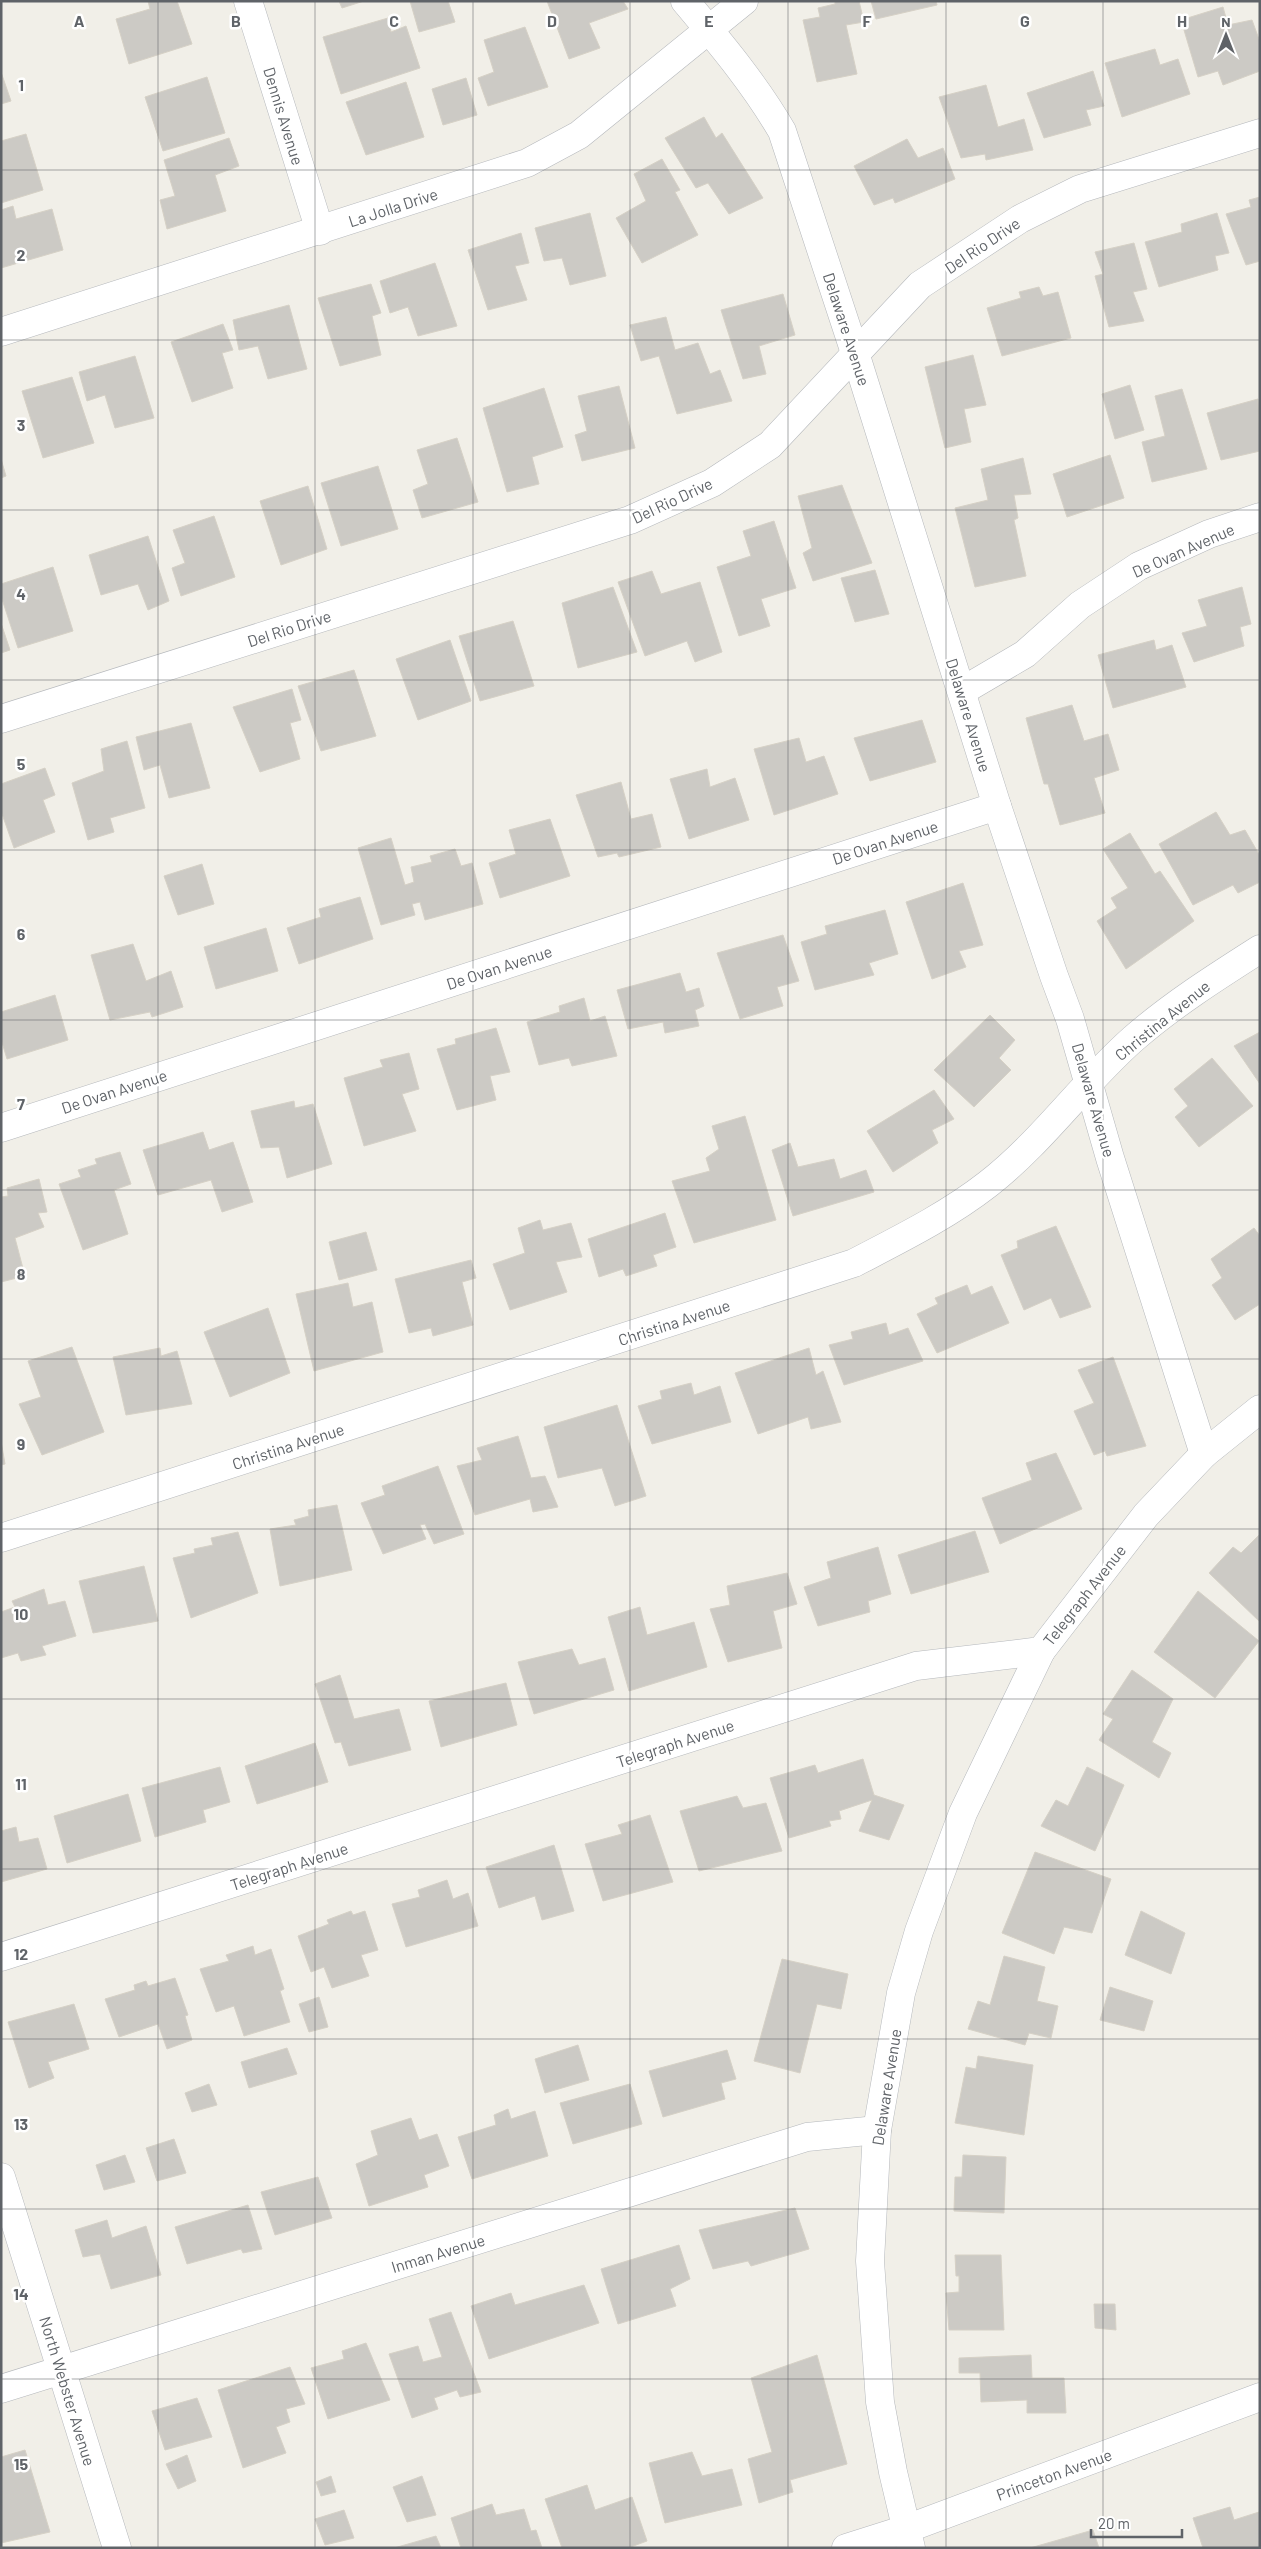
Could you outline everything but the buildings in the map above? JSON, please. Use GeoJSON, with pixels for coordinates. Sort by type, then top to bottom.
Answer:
{"type":"FeatureCollection","features":[{"type":"Feature","properties":{"kind":"street","name":"Dennis Avenue"},"geometry":{"type":"LineString","coordinates":[[248,1],[320,231]]}},
{"type":"Feature","properties":{"kind":"street","name":"Delaware Avenue"},"geometry":{"type":"LineString","coordinates":[[685,1],[755,89],[782,131],[856,356],[997,806],[1070,1019],[1088,1083],[1204,1454]]}},
{"type":"Feature","properties":{"kind":"street","name":"La Jolla Drive"},"geometry":{"type":"LineString","coordinates":[[1,332],[527,163],[579,135],[744,1]]}},
{"type":"Feature","properties":{"kind":"street","name":"Del Rio Drive"},"geometry":{"type":"LineString","coordinates":[[1,720],[630,520],[712,483],[770,445],[856,356],[920,285],[1020,218],[1080,189],[1260,133]]}},
{"type":"Feature","properties":{"kind":"street","name":"De Ovan Avenue"},"geometry":{"type":"LineString","coordinates":[[962,691],[1025,654],[1080,605],[1139,566],[1209,534],[1260,518]]}},
{"type":"Feature","properties":{"kind":"street","name":"De Ovan Avenue"},"geometry":{"type":"LineString","coordinates":[[1,1128],[997,806]]}},
{"type":"Feature","properties":{"kind":"street","name":"Christina Avenue"},"geometry":{"type":"LineString","coordinates":[[1,1538],[854,1263],[934,1220],[988,1184],[1038,1138],[1088,1083],[1133,1039],[1190,994],[1260,949]]}},
{"type":"Feature","properties":{"kind":"street","name":"Telegraph Avenue"},"geometry":{"type":"LineString","coordinates":[[1,1957],[916,1666],[1042,1651],[1146,1515],[1204,1454],[1260,1409]]}},
{"type":"Feature","properties":{"kind":"street","name":"Delaware Avenue"},"geometry":{"type":"LineString","coordinates":[[908,2538],[880,2402],[870,2261],[876,2130],[902,1993],[919,1931],[963,1813],[1042,1651]]}},
{"type":"Feature","properties":{"kind":"street","name":"Inman Avenue"},"geometry":{"type":"LineString","coordinates":[[1,2389],[806,2137],[876,2130]]}},
{"type":"Feature","properties":{"kind":"street","name":"North Webster Avenue"},"geometry":{"type":"LineString","coordinates":[[1,2177],[117,2548]]}},
{"type":"Feature","properties":{"kind":"street","name":"Princeton Avenue"},"geometry":{"type":"LineString","coordinates":[[846,2548],[908,2538],[1260,2397]]}}]}
